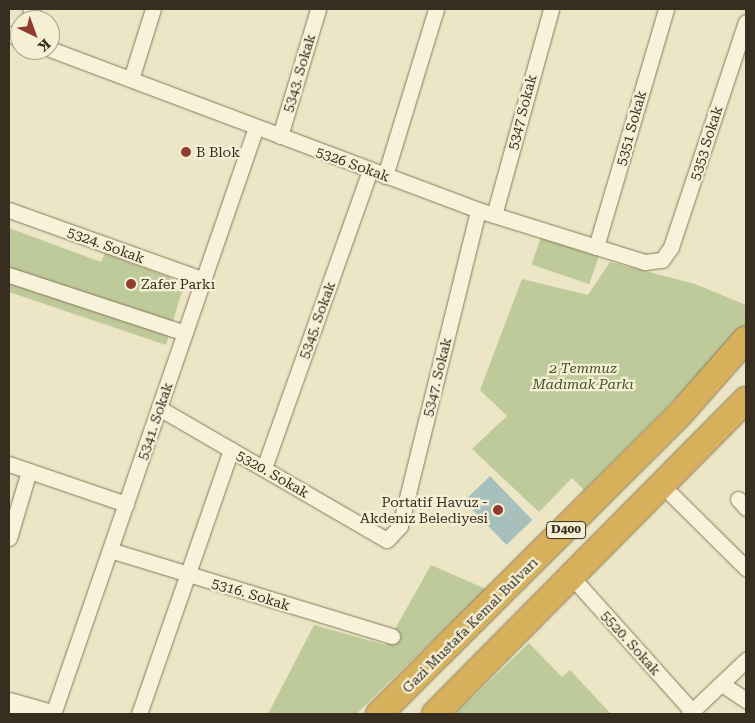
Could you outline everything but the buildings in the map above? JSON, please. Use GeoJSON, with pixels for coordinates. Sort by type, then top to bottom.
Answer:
{"type":"FeatureCollection","features":[{"type":"Feature","properties":{"kind":"highway","name":"Gazi Mustafa Kemal Bulvarı"},"geometry":{"type":"LineString","coordinates":[[380,714],[681,413],[746,340]]}},
{"type":"Feature","properties":{"kind":"highway","name":"D400"},"geometry":{"type":"LineString","coordinates":[[435,714],[570,575],[663,486],[746,402]]}},
{"type":"Feature","properties":{"kind":"street"},"geometry":{"type":"LineString","coordinates":[[131,79],[153,9]]}},
{"type":"Feature","properties":{"kind":"street","name":"5343. Sokak"},"geometry":{"type":"LineString","coordinates":[[280,136],[318,9]]}},
{"type":"Feature","properties":{"kind":"street","name":"5345. Sokak"},"geometry":{"type":"LineString","coordinates":[[264,468],[378,173],[436,9]]}},
{"type":"Feature","properties":{"kind":"street","name":"5347 Sokak"},"geometry":{"type":"LineString","coordinates":[[494,215],[551,9]]}},
{"type":"Feature","properties":{"kind":"street","name":"5351 Sokak"},"geometry":{"type":"LineString","coordinates":[[596,246],[666,9]]}},
{"type":"Feature","properties":{"kind":"street","name":"5353 Sokak"},"geometry":{"type":"LineString","coordinates":[[662,260],[671,247],[746,22]]}},
{"type":"Feature","properties":{"kind":"street","name":"5326 Sokak"},"geometry":{"type":"LineString","coordinates":[[60,54],[478,210],[645,262],[662,260]]}},
{"type":"Feature","properties":{"kind":"street","name":"5341. Sokak"},"geometry":{"type":"LineString","coordinates":[[53,714],[256,127]]}},
{"type":"Feature","properties":{"kind":"street","name":"5324. Sokak"},"geometry":{"type":"LineString","coordinates":[[9,210],[204,280]]}},
{"type":"Feature","properties":{"kind":"street","name":"5347. Sokak"},"geometry":{"type":"LineString","coordinates":[[387,540],[400,526],[478,210]]}},
{"type":"Feature","properties":{"kind":"street"},"geometry":{"type":"LineString","coordinates":[[9,275],[185,333]]}},
{"type":"Feature","properties":{"kind":"street","name":"5320. Sokak"},"geometry":{"type":"LineString","coordinates":[[159,408],[387,540]]}},
{"type":"Feature","properties":{"kind":"street"},"geometry":{"type":"LineString","coordinates":[[139,714],[231,450]]}},
{"type":"Feature","properties":{"kind":"street"},"geometry":{"type":"LineString","coordinates":[[9,464],[126,504]]}},
{"type":"Feature","properties":{"kind":"street"},"geometry":{"type":"LineString","coordinates":[[9,538],[29,471]]}},
{"type":"Feature","properties":{"kind":"street"},"geometry":{"type":"LineString","coordinates":[[663,486],[746,568]]}},
{"type":"Feature","properties":{"kind":"street","name":"5316. Sokak"},"geometry":{"type":"LineString","coordinates":[[110,550],[187,576],[392,636]]}},
{"type":"Feature","properties":{"kind":"street","name":"5520. Sokak"},"geometry":{"type":"LineString","coordinates":[[570,575],[691,713]]}},
{"type":"Feature","properties":{"kind":"street"},"geometry":{"type":"LineString","coordinates":[[691,713],[746,660]]}},
{"type":"Feature","properties":{"kind":"street"},"geometry":{"type":"LineString","coordinates":[[722,684],[746,700]]}},
{"type":"Feature","properties":{"kind":"street"},"geometry":{"type":"LineString","coordinates":[[9,703],[46,714]]}},
{"type":"Feature","properties":{"kind":"green space","name":"Zafer Parkı"},"geometry":{"type":"Polygon","coordinates":[[[9,228],[101,262],[105,253],[171,278],[168,286],[182,291],[166,345],[9,292],[9,228]]]}},
{"type":"Feature","properties":{"kind":"green space"},"geometry":{"type":"Polygon","coordinates":[[[541,237],[599,257],[589,284],[532,264],[541,237]]]}},
{"type":"Feature","properties":{"kind":"green space","name":"2 Temmuz Madımak Parkı"},"geometry":{"type":"Polygon","coordinates":[[[610,262],[695,284],[746,305],[746,327],[584,490],[572,478],[539,512],[472,449],[507,416],[480,390],[522,279],[588,295],[610,262]]]}},
{"type":"Feature","properties":{"kind":"green space"},"geometry":{"type":"Polygon","coordinates":[[[431,565],[486,589],[356,714],[268,714],[314,625],[386,645],[431,565]]]}},
{"type":"Feature","properties":{"kind":"green space"},"geometry":{"type":"Polygon","coordinates":[[[529,643],[562,677],[570,670],[611,714],[455,714],[529,643]]]}},
{"type":"Feature","properties":{"kind":"water","name":"Portatif Havuz - Akdeniz Belediyesi"},"geometry":{"type":"Polygon","coordinates":[[[490,476],[532,520],[506,545],[464,501],[490,476]]]}},
{"type":"Feature","properties":{"kind":"place","name":"B Blok"},"geometry":{"type":"Point","coordinates":[186,152]}},
{"type":"Feature","properties":{"kind":"place","name":"Zafer Parkı"},"geometry":{"type":"Point","coordinates":[131,284]}},
{"type":"Feature","properties":{"kind":"place","name":"Portatif Havuz - Akdeniz Belediyesi"},"geometry":{"type":"Point","coordinates":[498,510]}}]}
